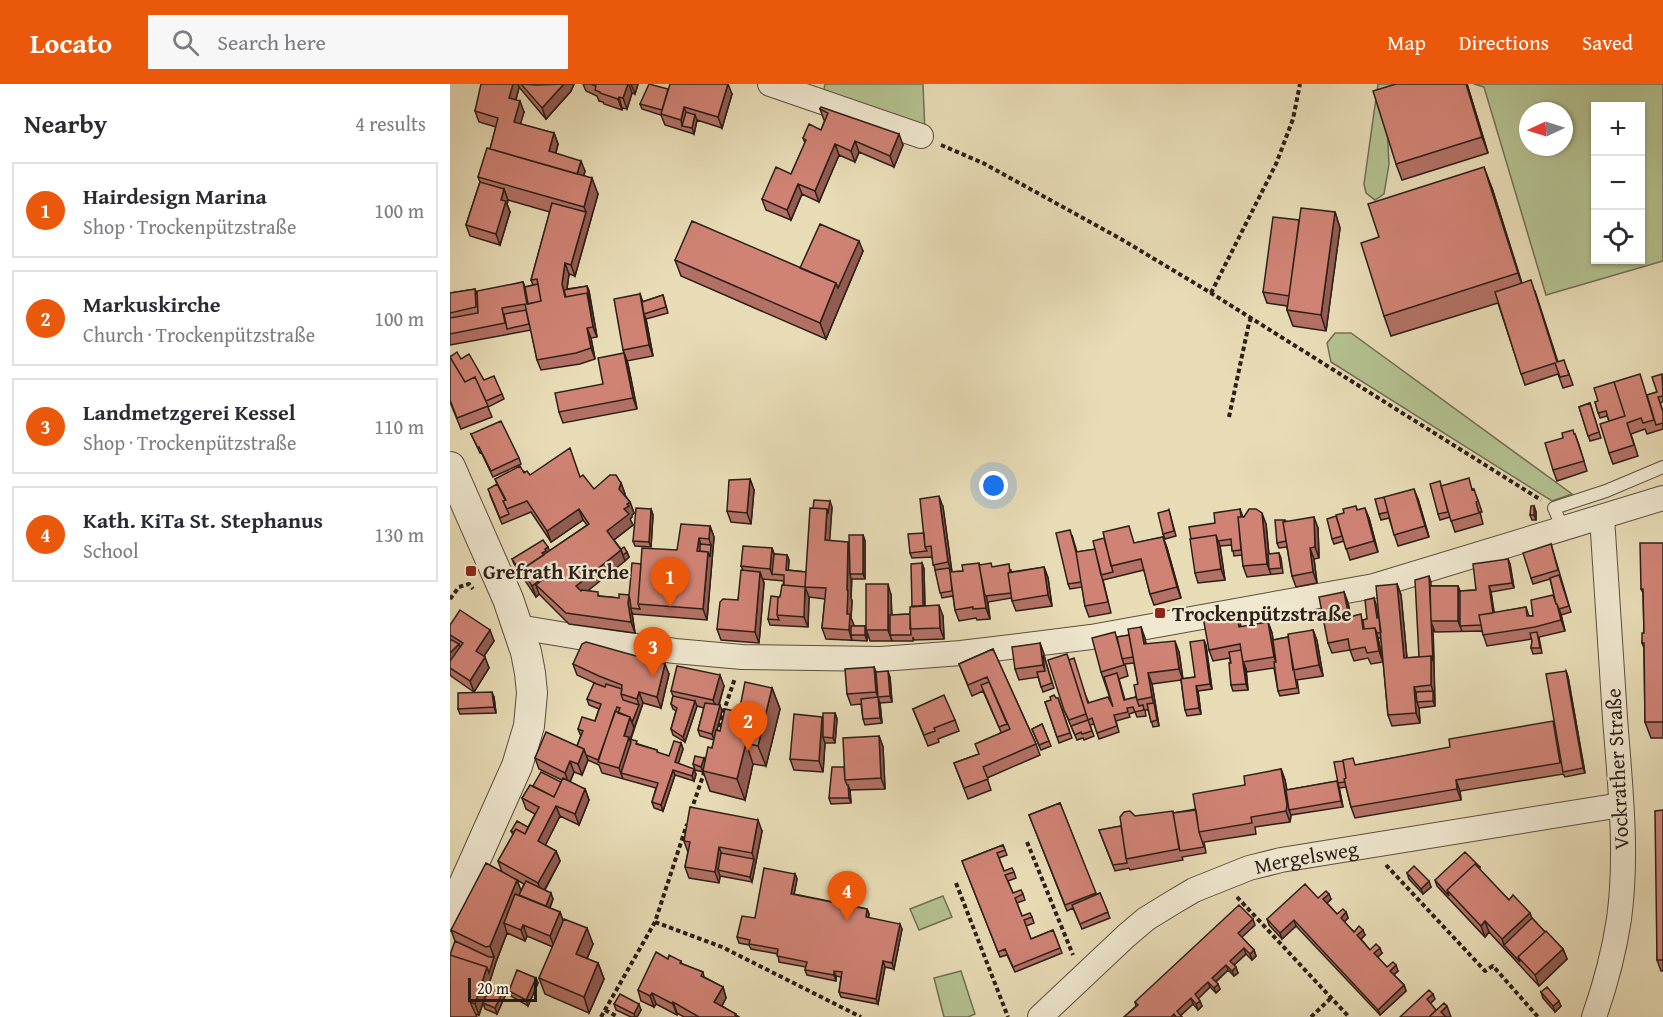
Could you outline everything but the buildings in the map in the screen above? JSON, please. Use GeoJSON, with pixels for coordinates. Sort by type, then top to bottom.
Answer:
{"type":"FeatureCollection","features":[{"type":"Feature","properties":{"kind":"street"},"geometry":{"type":"LineString","coordinates":[[770,84],[817,92],[921,136]]}},
{"type":"Feature","properties":{"kind":"street"},"geometry":{"type":"LineString","coordinates":[[450,467],[518,627],[530,673],[531,706],[529,726],[517,766],[450,916]]}},
{"type":"Feature","properties":{"kind":"street"},"geometry":{"type":"LineString","coordinates":[[518,627],[621,644],[742,657],[881,659],[961,653],[1092,637],[1374,586],[1558,518],[1602,518],[1663,498]]}},
{"type":"Feature","properties":{"kind":"street","name":"Vockrather Straße"},"geometry":{"type":"LineString","coordinates":[[1594,1017],[1602,994],[1618,921],[1622,874],[1621,805],[1602,518]]}},
{"type":"Feature","properties":{"kind":"street","name":"Mergelsweg"},"geometry":{"type":"LineString","coordinates":[[1040,1017],[1146,920],[1172,903],[1249,868],[1281,860],[1621,805]]}},
{"type":"Feature","properties":{"kind":"lane"},"geometry":{"type":"LineString","coordinates":[[1558,518],[1606,491],[1663,467]]}},
{"type":"Feature","properties":{"kind":"path"},"geometry":{"type":"LineString","coordinates":[[1211,293],[1276,164],[1293,119],[1300,84]]}},
{"type":"Feature","properties":{"kind":"path"},"geometry":{"type":"LineString","coordinates":[[921,136],[983,163],[1121,239],[1251,318],[1558,518]]}},
{"type":"Feature","properties":{"kind":"path"},"geometry":{"type":"LineString","coordinates":[[1229,417],[1251,318]]}},
{"type":"Feature","properties":{"kind":"path"},"geometry":{"type":"LineString","coordinates":[[450,599],[459,587],[469,584]]}},
{"type":"Feature","properties":{"kind":"path"},"geometry":{"type":"LineString","coordinates":[[716,734],[742,657]]}},
{"type":"Feature","properties":{"kind":"path"},"geometry":{"type":"LineString","coordinates":[[691,812],[706,767]]}},
{"type":"Feature","properties":{"kind":"path"},"geometry":{"type":"LineString","coordinates":[[602,1017],[655,922],[687,823]]}},
{"type":"Feature","properties":{"kind":"path"},"geometry":{"type":"LineString","coordinates":[[1027,842],[1082,978]]}},
{"type":"Feature","properties":{"kind":"path"},"geometry":{"type":"LineString","coordinates":[[1374,845],[1377,855],[1485,971],[1493,966],[1538,1017]]}},
{"type":"Feature","properties":{"kind":"path"},"geometry":{"type":"LineString","coordinates":[[1224,878],[1229,889],[1349,1017]]}},
{"type":"Feature","properties":{"kind":"path"},"geometry":{"type":"LineString","coordinates":[[956,883],[1008,1017]]}},
{"type":"Feature","properties":{"kind":"path"},"geometry":{"type":"LineString","coordinates":[[655,922],[722,947],[861,1017]]}},
{"type":"Feature","properties":{"kind":"path"},"geometry":{"type":"LineString","coordinates":[[1311,1017],[1331,998]]}},
{"type":"Feature","properties":{"kind":"path"},"geometry":{"type":"LineString","coordinates":[[605,1010],[618,1017]]}},
{"type":"Feature","properties":{"kind":"green space"},"geometry":{"type":"Polygon","coordinates":[[[825,84],[923,84],[925,133],[823,94],[825,84]]]}},
{"type":"Feature","properties":{"kind":"green space"},"geometry":{"type":"Polygon","coordinates":[[[1378,84],[1435,84],[1386,106],[1389,164],[1384,194],[1375,200],[1366,193],[1364,184],[1378,84]]]}},
{"type":"Feature","properties":{"kind":"green space"},"geometry":{"type":"Polygon","coordinates":[[[1474,84],[1663,84],[1663,261],[1546,295],[1484,87],[1474,84]]]}},
{"type":"Feature","properties":{"kind":"green space"},"geometry":{"type":"Polygon","coordinates":[[[1335,333],[1351,333],[1572,494],[1552,501],[1331,362],[1327,343],[1335,333]]]}},
{"type":"Feature","properties":{"kind":"green space"},"geometry":{"type":"Polygon","coordinates":[[[943,896],[952,917],[919,930],[910,909],[943,896]]]}},
{"type":"Feature","properties":{"kind":"green space"},"geometry":{"type":"Polygon","coordinates":[[[961,971],[975,1014],[968,1017],[944,1017],[934,978],[961,971]]]}},
{"type":"Feature","properties":{"kind":"place","name":"Grefrath Kirche"},"geometry":{"type":"Point","coordinates":[471,571]}},
{"type":"Feature","properties":{"kind":"place","name":"Hairdesign Marina"},"geometry":{"type":"Point","coordinates":[670,607]}},
{"type":"Feature","properties":{"kind":"place","name":"Trockenpützstraße"},"geometry":{"type":"Point","coordinates":[1160,613]}},
{"type":"Feature","properties":{"kind":"place","name":"Landmetzgerei Kessel"},"geometry":{"type":"Point","coordinates":[653,677]}},
{"type":"Feature","properties":{"kind":"place","name":"Markuskirche"},"geometry":{"type":"Point","coordinates":[748,751]}},
{"type":"Feature","properties":{"kind":"place","name":"Kath. KiTa St. Stephanus"},"geometry":{"type":"Point","coordinates":[847,921]}}]}
